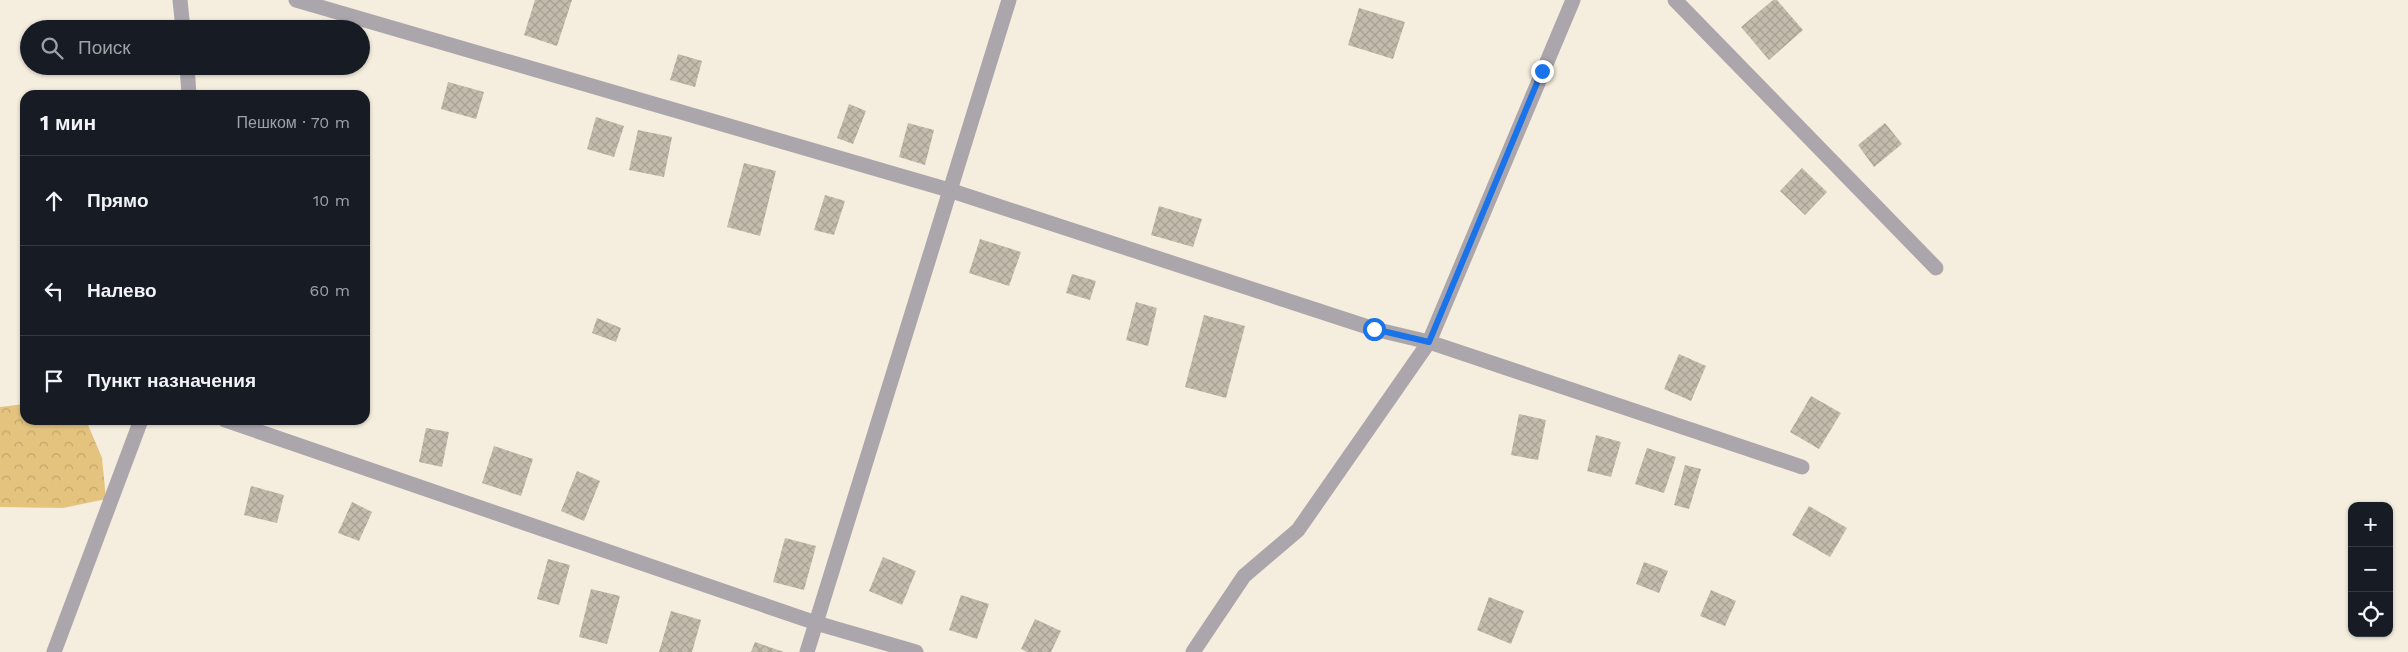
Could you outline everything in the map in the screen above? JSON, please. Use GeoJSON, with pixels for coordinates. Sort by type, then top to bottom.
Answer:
{"type":"FeatureCollection","features":[{"type":"Feature","properties":{"kind":"lane"},"geometry":{"type":"LineString","coordinates":[[180,0],[182,20]]}},
{"type":"Feature","properties":{"kind":"lane"},"geometry":{"type":"LineString","coordinates":[[296,0],[365,20]]}},
{"type":"Feature","properties":{"kind":"lane"},"geometry":{"type":"LineString","coordinates":[[807,652],[1009,0]]}},
{"type":"Feature","properties":{"kind":"lane"},"geometry":{"type":"LineString","coordinates":[[1193,652],[1244,576],[1298,530],[1429,342],[1573,0]]}},
{"type":"Feature","properties":{"kind":"lane"},"geometry":{"type":"LineString","coordinates":[[1675,0],[1936,268]]}},
{"type":"Feature","properties":{"kind":"lane"},"geometry":{"type":"LineString","coordinates":[[370,22],[949,190],[1374,329],[1429,342],[1802,467]]}},
{"type":"Feature","properties":{"kind":"lane"},"geometry":{"type":"LineString","coordinates":[[187,75],[189,90]]}},
{"type":"Feature","properties":{"kind":"lane"},"geometry":{"type":"LineString","coordinates":[[54,652],[139,425]]}},
{"type":"Feature","properties":{"kind":"lane"},"geometry":{"type":"LineString","coordinates":[[239,425],[816,623],[916,652]]}},
{"type":"Feature","properties":{"kind":"green space"},"geometry":{"type":"Polygon","coordinates":[[[20,405],[20,425],[88,425],[102,458],[106,499],[63,508],[0,507],[0,407],[20,405]]]}},
{"type":"Feature","properties":{"kind":"building"},"geometry":{"type":"Polygon","coordinates":[[[535,0],[572,0],[557,46],[524,35],[535,0]]]}},
{"type":"Feature","properties":{"kind":"building"},"geometry":{"type":"Polygon","coordinates":[[[1773,0],[1777,0],[1803,30],[1769,60],[1741,27],[1773,0]]]}},
{"type":"Feature","properties":{"kind":"building"},"geometry":{"type":"Polygon","coordinates":[[[1359,8],[1405,22],[1393,59],[1348,45],[1359,8]]]}},
{"type":"Feature","properties":{"kind":"building"},"geometry":{"type":"Polygon","coordinates":[[[678,54],[702,61],[695,87],[670,80],[678,54]]]}},
{"type":"Feature","properties":{"kind":"building"},"geometry":{"type":"Polygon","coordinates":[[[448,82],[484,92],[476,119],[441,109],[448,82]]]}},
{"type":"Feature","properties":{"kind":"building"},"geometry":{"type":"Polygon","coordinates":[[[849,104],[866,111],[853,144],[837,138],[849,104]]]}},
{"type":"Feature","properties":{"kind":"building"},"geometry":{"type":"Polygon","coordinates":[[[596,117],[624,126],[614,157],[587,149],[596,117]]]}},
{"type":"Feature","properties":{"kind":"building"},"geometry":{"type":"Polygon","coordinates":[[[908,123],[934,130],[925,165],[899,157],[908,123]]]}},
{"type":"Feature","properties":{"kind":"building"},"geometry":{"type":"Polygon","coordinates":[[[1885,123],[1902,144],[1874,167],[1858,145],[1885,123]]]}},
{"type":"Feature","properties":{"kind":"building"},"geometry":{"type":"Polygon","coordinates":[[[638,130],[672,137],[664,177],[629,170],[638,130]]]}},
{"type":"Feature","properties":{"kind":"building"},"geometry":{"type":"Polygon","coordinates":[[[744,163],[776,171],[760,236],[727,227],[744,163]]]}},
{"type":"Feature","properties":{"kind":"building"},"geometry":{"type":"Polygon","coordinates":[[[1802,168],[1827,192],[1805,215],[1780,191],[1802,168]]]}},
{"type":"Feature","properties":{"kind":"building"},"geometry":{"type":"Polygon","coordinates":[[[825,195],[845,201],[834,235],[814,230],[825,195]]]}},
{"type":"Feature","properties":{"kind":"building"},"geometry":{"type":"Polygon","coordinates":[[[1159,206],[1202,219],[1193,247],[1151,235],[1159,206]]]}},
{"type":"Feature","properties":{"kind":"building"},"geometry":{"type":"Polygon","coordinates":[[[980,239],[1021,252],[1009,286],[969,273],[980,239]]]}},
{"type":"Feature","properties":{"kind":"building"},"geometry":{"type":"Polygon","coordinates":[[[1072,274],[1096,281],[1090,300],[1066,293],[1072,274]]]}},
{"type":"Feature","properties":{"kind":"building"},"geometry":{"type":"Polygon","coordinates":[[[1136,302],[1157,308],[1148,346],[1126,340],[1136,302]]]}},
{"type":"Feature","properties":{"kind":"building"},"geometry":{"type":"Polygon","coordinates":[[[1204,315],[1245,326],[1226,398],[1185,387],[1204,315]]]}},
{"type":"Feature","properties":{"kind":"building"},"geometry":{"type":"Polygon","coordinates":[[[597,318],[621,328],[616,342],[592,333],[597,318]]]}},
{"type":"Feature","properties":{"kind":"building"},"geometry":{"type":"Polygon","coordinates":[[[1679,354],[1706,366],[1691,401],[1664,389],[1679,354]]]}},
{"type":"Feature","properties":{"kind":"building"},"geometry":{"type":"Polygon","coordinates":[[[1811,396],[1841,413],[1819,449],[1790,432],[1811,396]]]}},
{"type":"Feature","properties":{"kind":"building"},"geometry":{"type":"Polygon","coordinates":[[[1519,414],[1546,420],[1538,460],[1511,455],[1519,414]]]}},
{"type":"Feature","properties":{"kind":"building"},"geometry":{"type":"Polygon","coordinates":[[[426,428],[449,432],[442,467],[419,462],[426,428]]]}},
{"type":"Feature","properties":{"kind":"building"},"geometry":{"type":"Polygon","coordinates":[[[1596,435],[1621,442],[1611,477],[1587,471],[1596,435]]]}},
{"type":"Feature","properties":{"kind":"building"},"geometry":{"type":"Polygon","coordinates":[[[494,446],[533,459],[521,496],[482,483],[494,446]]]}},
{"type":"Feature","properties":{"kind":"building"},"geometry":{"type":"Polygon","coordinates":[[[1647,448],[1676,457],[1664,493],[1635,484],[1647,448]]]}},
{"type":"Feature","properties":{"kind":"building"},"geometry":{"type":"Polygon","coordinates":[[[1685,465],[1701,469],[1689,509],[1674,505],[1685,465]]]}},
{"type":"Feature","properties":{"kind":"building"},"geometry":{"type":"Polygon","coordinates":[[[577,471],[600,481],[584,521],[561,511],[577,471]]]}},
{"type":"Feature","properties":{"kind":"building"},"geometry":{"type":"Polygon","coordinates":[[[251,486],[284,495],[277,523],[244,515],[251,486]]]}},
{"type":"Feature","properties":{"kind":"building"},"geometry":{"type":"Polygon","coordinates":[[[352,502],[372,512],[359,541],[338,533],[352,502]]]}},
{"type":"Feature","properties":{"kind":"building"},"geometry":{"type":"Polygon","coordinates":[[[1809,506],[1847,528],[1830,557],[1792,535],[1809,506]]]}},
{"type":"Feature","properties":{"kind":"building"},"geometry":{"type":"Polygon","coordinates":[[[785,538],[816,546],[804,590],[773,582],[785,538]]]}},
{"type":"Feature","properties":{"kind":"building"},"geometry":{"type":"Polygon","coordinates":[[[883,557],[916,571],[902,605],[869,591],[883,557]]]}},
{"type":"Feature","properties":{"kind":"building"},"geometry":{"type":"Polygon","coordinates":[[[548,559],[570,565],[559,605],[537,599],[548,559]]]}},
{"type":"Feature","properties":{"kind":"building"},"geometry":{"type":"Polygon","coordinates":[[[1644,562],[1668,571],[1659,593],[1636,584],[1644,562]]]}},
{"type":"Feature","properties":{"kind":"building"},"geometry":{"type":"Polygon","coordinates":[[[591,589],[620,596],[607,644],[579,637],[591,589]]]}},
{"type":"Feature","properties":{"kind":"building"},"geometry":{"type":"Polygon","coordinates":[[[1711,590],[1736,601],[1725,626],[1700,616],[1711,590]]]}},
{"type":"Feature","properties":{"kind":"building"},"geometry":{"type":"Polygon","coordinates":[[[961,595],[989,604],[977,639],[949,630],[961,595]]]}},
{"type":"Feature","properties":{"kind":"building"},"geometry":{"type":"Polygon","coordinates":[[[1489,597],[1524,611],[1511,644],[1477,630],[1489,597]]]}},
{"type":"Feature","properties":{"kind":"building"},"geometry":{"type":"Polygon","coordinates":[[[671,611],[701,620],[692,652],[659,652],[671,611]]]}},
{"type":"Feature","properties":{"kind":"building"},"geometry":{"type":"Polygon","coordinates":[[[1035,619],[1061,631],[1051,652],[1027,652],[1021,649],[1035,619]]]}},
{"type":"Feature","properties":{"kind":"building"},"geometry":{"type":"Polygon","coordinates":[[[755,642],[784,652],[751,652],[755,642]]]}},
{"type":"Feature","properties":{"kind":"route"},"geometry":{"type":"LineString","coordinates":[[1374,329],[1429,342],[1542,71]]}}]}
